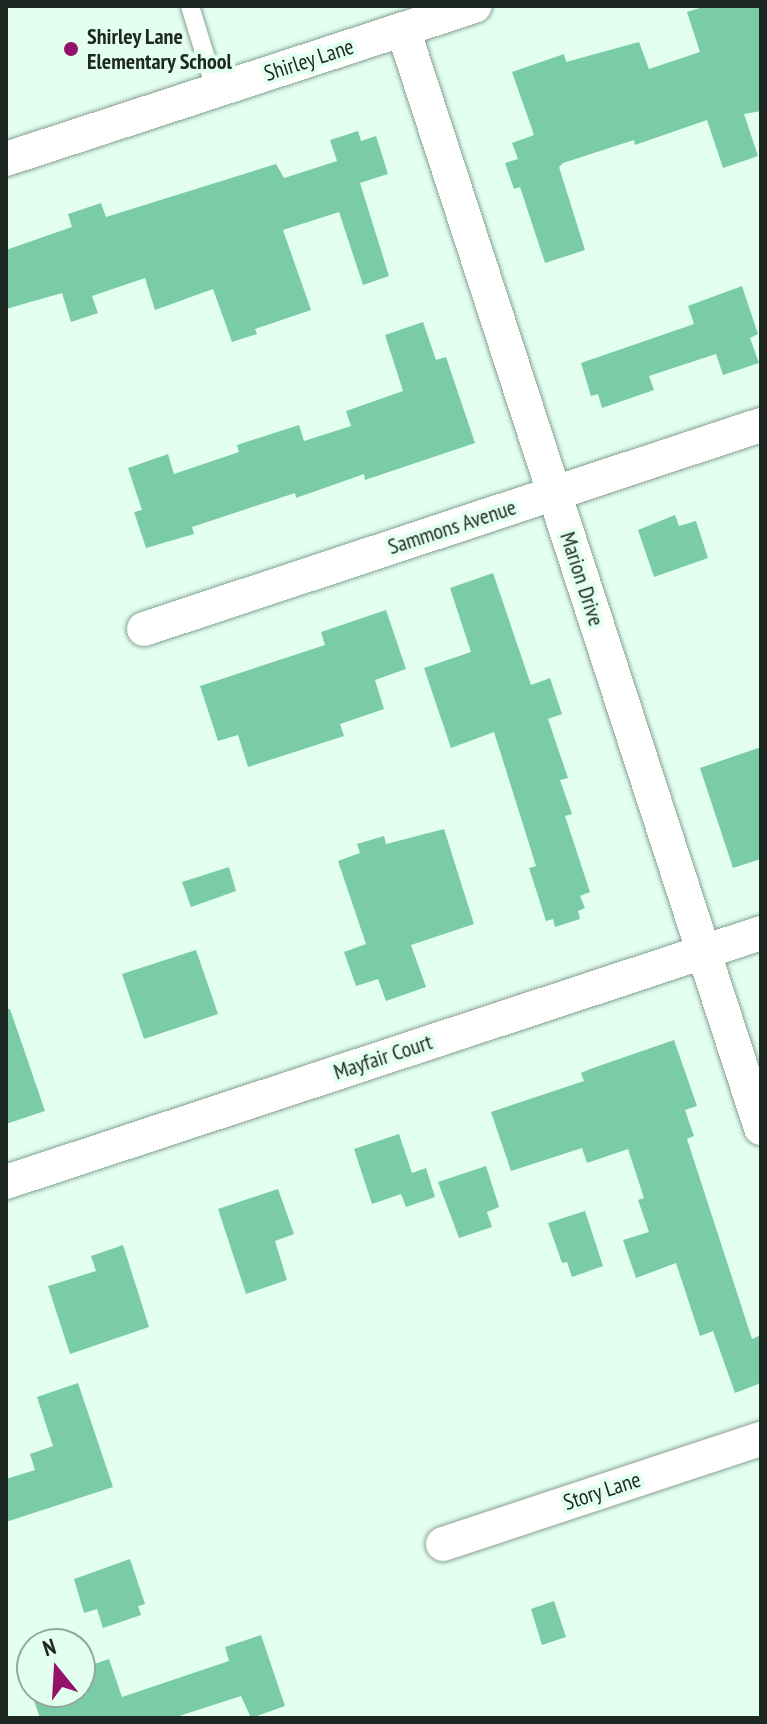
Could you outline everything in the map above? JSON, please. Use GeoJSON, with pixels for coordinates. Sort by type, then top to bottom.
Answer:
{"type":"FeatureCollection","features":[{"type":"Feature","properties":{"kind":"street","name":"Shirley Lane"},"geometry":{"type":"LineString","coordinates":[[6,159],[403,29],[438,12],[475,6]]}},
{"type":"Feature","properties":{"kind":"street","name":"Marion Drive"},"geometry":{"type":"LineString","coordinates":[[403,29],[761,1128]]}},
{"type":"Feature","properties":{"kind":"street","name":"Sammons Avenue"},"geometry":{"type":"LineString","coordinates":[[144,629],[761,425]]}},
{"type":"Feature","properties":{"kind":"street","name":"Mayfair Court"},"geometry":{"type":"LineString","coordinates":[[6,1182],[761,933]]}},
{"type":"Feature","properties":{"kind":"street","name":"Story Lane"},"geometry":{"type":"LineString","coordinates":[[443,1544],[761,1439]]}},
{"type":"Feature","properties":{"kind":"lane"},"geometry":{"type":"LineString","coordinates":[[190,6],[216,91]]}},
{"type":"Feature","properties":{"kind":"building"},"geometry":{"type":"Polygon","coordinates":[[[706,6],[761,6],[761,111],[744,114],[758,156],[723,168],[707,120],[635,145],[634,140],[563,163],[559,167],[585,250],[545,263],[520,187],[514,189],[505,163],[518,159],[512,143],[534,135],[512,72],[564,54],[566,62],[639,42],[649,69],[700,52],[687,12],[706,6]]]}},
{"type":"Feature","properties":{"kind":"building"},"geometry":{"type":"Polygon","coordinates":[[[358,131],[361,141],[376,136],[388,174],[360,183],[389,276],[363,285],[339,212],[283,230],[311,310],[255,329],[257,334],[232,342],[213,289],[155,310],[145,278],[92,296],[98,313],[71,322],[62,293],[6,309],[6,250],[72,227],[68,214],[101,203],[106,217],[276,164],[284,178],[337,161],[330,140],[358,131]]]}},
{"type":"Feature","properties":{"kind":"building"},"geometry":{"type":"Polygon","coordinates":[[[742,286],[758,334],[750,338],[759,363],[723,375],[716,354],[649,376],[654,390],[602,408],[598,394],[591,396],[581,363],[694,324],[688,306],[742,286]]]}},
{"type":"Feature","properties":{"kind":"building"},"geometry":{"type":"Polygon","coordinates":[[[423,322],[436,360],[446,357],[475,443],[365,480],[364,474],[296,498],[295,493],[192,527],[194,534],[146,548],[134,512],[142,510],[128,468],[168,454],[174,474],[239,452],[237,445],[299,425],[304,441],[351,426],[346,411],[403,391],[385,335],[423,322]]]}},
{"type":"Feature","properties":{"kind":"building"},"geometry":{"type":"Polygon","coordinates":[[[675,515],[679,526],[696,521],[708,558],[654,577],[638,530],[675,515]]]}},
{"type":"Feature","properties":{"kind":"building"},"geometry":{"type":"Polygon","coordinates":[[[493,573],[531,685],[550,678],[562,714],[548,719],[568,778],[560,780],[572,814],[565,816],[590,892],[580,896],[585,908],[578,911],[580,919],[555,927],[553,919],[546,921],[529,868],[536,866],[494,732],[451,748],[424,668],[471,652],[450,588],[493,573]]]}},
{"type":"Feature","properties":{"kind":"building"},"geometry":{"type":"Polygon","coordinates":[[[386,610],[406,669],[375,680],[384,709],[340,724],[344,736],[248,767],[238,735],[218,741],[200,686],[325,645],[321,632],[386,610]]]}},
{"type":"Feature","properties":{"kind":"building"},"geometry":{"type":"Polygon","coordinates":[[[761,747],[761,859],[733,868],[700,768],[761,747]]]}},
{"type":"Feature","properties":{"kind":"building"},"geometry":{"type":"Polygon","coordinates":[[[444,829],[474,924],[411,945],[426,987],[386,1001],[378,979],[356,986],[344,952],[366,944],[338,861],[360,853],[357,844],[384,836],[386,844],[444,829]]]}},
{"type":"Feature","properties":{"kind":"building"},"geometry":{"type":"Polygon","coordinates":[[[229,867],[236,891],[191,907],[182,882],[229,867]]]}},
{"type":"Feature","properties":{"kind":"building"},"geometry":{"type":"Polygon","coordinates":[[[196,950],[218,1014],[144,1039],[122,974],[196,950]]]}},
{"type":"Feature","properties":{"kind":"building"},"geometry":{"type":"Polygon","coordinates":[[[6,1009],[10,1009],[45,1111],[6,1124],[6,1009]]]}},
{"type":"Feature","properties":{"kind":"building"},"geometry":{"type":"Polygon","coordinates":[[[674,1040],[697,1106],[685,1110],[694,1136],[687,1139],[752,1339],[761,1335],[761,1383],[735,1393],[713,1331],[700,1336],[676,1263],[636,1278],[623,1240],[649,1232],[638,1200],[644,1198],[628,1149],[587,1163],[582,1148],[511,1171],[491,1112],[584,1081],[581,1073],[674,1040]]]}},
{"type":"Feature","properties":{"kind":"building"},"geometry":{"type":"Polygon","coordinates":[[[399,1134],[412,1173],[426,1168],[435,1197],[406,1207],[401,1194],[372,1204],[354,1149],[399,1134]]]}},
{"type":"Feature","properties":{"kind":"building"},"geometry":{"type":"Polygon","coordinates":[[[486,1166],[499,1207],[487,1212],[492,1227],[459,1238],[438,1182],[486,1166]]]}},
{"type":"Feature","properties":{"kind":"building"},"geometry":{"type":"Polygon","coordinates":[[[278,1189],[294,1234],[275,1241],[287,1280],[246,1294],[218,1209],[278,1189]]]}},
{"type":"Feature","properties":{"kind":"building"},"geometry":{"type":"Polygon","coordinates":[[[585,1211],[603,1266],[572,1277],[567,1262],[562,1263],[548,1223],[585,1211]]]}},
{"type":"Feature","properties":{"kind":"building"},"geometry":{"type":"Polygon","coordinates":[[[123,1245],[149,1327],[70,1354],[48,1286],[96,1271],[91,1256],[123,1245]]]}},
{"type":"Feature","properties":{"kind":"building"},"geometry":{"type":"Polygon","coordinates":[[[78,1383],[113,1487],[6,1522],[6,1479],[35,1470],[30,1454],[53,1446],[37,1397],[78,1383]]]}},
{"type":"Feature","properties":{"kind":"building"},"geometry":{"type":"Polygon","coordinates":[[[130,1559],[145,1604],[138,1606],[141,1615],[103,1628],[97,1609],[84,1613],[74,1579],[130,1559]]]}},
{"type":"Feature","properties":{"kind":"building"},"geometry":{"type":"Polygon","coordinates":[[[554,1601],[566,1637],[542,1645],[531,1609],[554,1601]]]}},
{"type":"Feature","properties":{"kind":"building"},"geometry":{"type":"Polygon","coordinates":[[[261,1635],[285,1706],[251,1718],[241,1696],[173,1718],[40,1718],[37,1708],[96,1708],[96,1663],[109,1659],[122,1697],[229,1661],[225,1647],[261,1635]]]}},
{"type":"Feature","properties":{"kind":"place","name":"Shirley Lane Elementary School"},"geometry":{"type":"Point","coordinates":[71,49]}}]}
